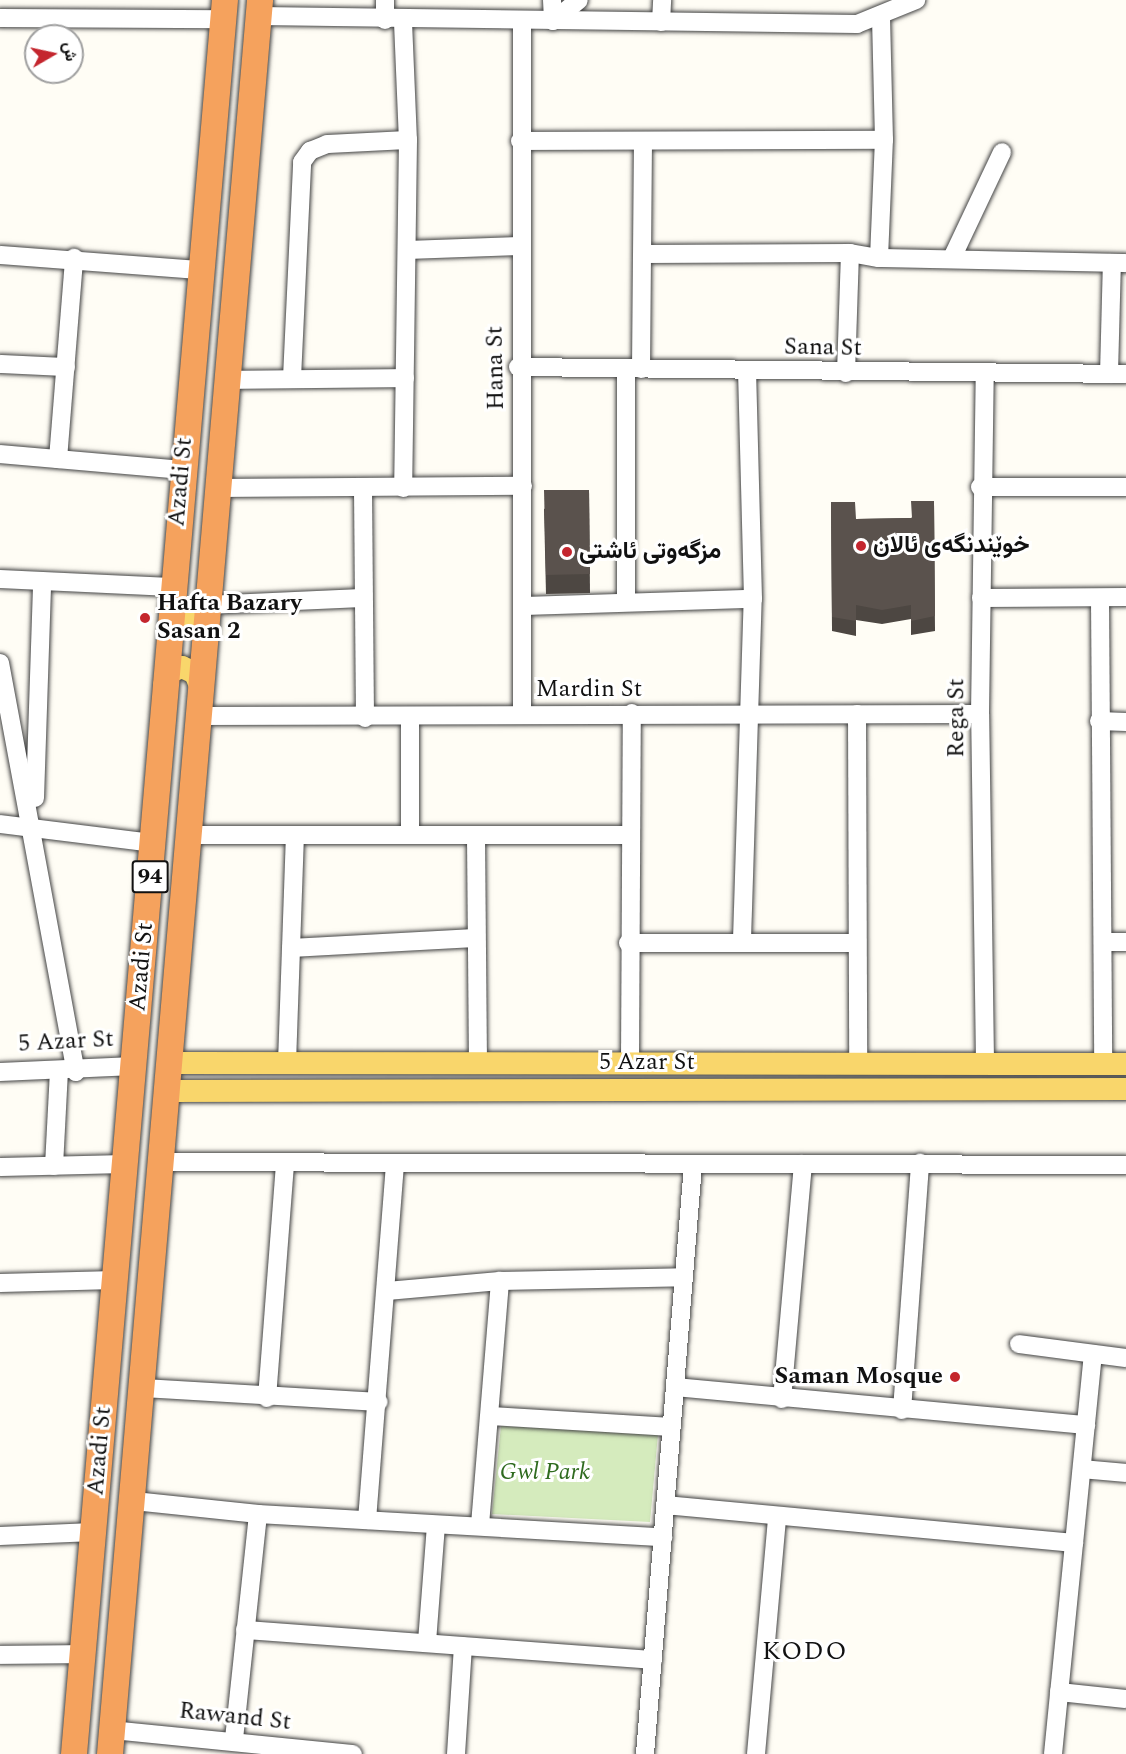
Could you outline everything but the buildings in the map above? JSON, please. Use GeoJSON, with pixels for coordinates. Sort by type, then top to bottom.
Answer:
{"type":"FeatureCollection","features":[{"type":"Feature","properties":{"kind":"highway","name":"Azadi St"},"geometry":{"type":"LineString","coordinates":[[111,1742],[144,1388],[216,488],[259,8]]}},
{"type":"Feature","properties":{"kind":"highway","name":"Azadi St"},"geometry":{"type":"LineString","coordinates":[[74,1754],[126,1164],[199,270],[225,9]]}},
{"type":"Feature","properties":{"kind":"highway"},"geometry":{"type":"LineString","coordinates":[[89,1576],[111,1587],[126,1577]]}},
{"type":"Feature","properties":{"kind":"highway"},"geometry":{"type":"LineString","coordinates":[[83,1651],[99,1633],[110,1635],[120,1648]]}},
{"type":"Feature","properties":{"kind":"main road"},"geometry":{"type":"LineString","coordinates":[[171,596],[186,623],[206,608]]}},
{"type":"Feature","properties":{"kind":"main road"},"geometry":{"type":"LineString","coordinates":[[164,685],[170,672],[183,667],[195,673],[200,686]]}},
{"type":"Feature","properties":{"kind":"main road"},"geometry":{"type":"LineString","coordinates":[[702,1090],[703,1062]]}},
{"type":"Feature","properties":{"kind":"main road","name":"5 Azar St"},"geometry":{"type":"LineString","coordinates":[[170,1063],[985,1062],[1126,1064]]}},
{"type":"Feature","properties":{"kind":"main road","name":"5 Azar St"},"geometry":{"type":"LineString","coordinates":[[168,1091],[1126,1089]]}},
{"type":"Feature","properties":{"kind":"street"},"geometry":{"type":"LineString","coordinates":[[385,0],[394,21],[408,140],[403,488]]}},
{"type":"Feature","properties":{"kind":"street"},"geometry":{"type":"LineString","coordinates":[[552,0],[553,21]]}},
{"type":"Feature","properties":{"kind":"street"},"geometry":{"type":"LineString","coordinates":[[553,21],[579,0]]}},
{"type":"Feature","properties":{"kind":"street"},"geometry":{"type":"LineString","coordinates":[[661,22],[662,0]]}},
{"type":"Feature","properties":{"kind":"street"},"geometry":{"type":"LineString","coordinates":[[259,8],[394,21],[857,24],[908,3]]}},
{"type":"Feature","properties":{"kind":"street"},"geometry":{"type":"LineString","coordinates":[[0,18],[225,9]]}},
{"type":"Feature","properties":{"kind":"street"},"geometry":{"type":"LineString","coordinates":[[879,258],[884,140],[881,15]]}},
{"type":"Feature","properties":{"kind":"street","name":"Hana St"},"geometry":{"type":"LineString","coordinates":[[522,21],[518,368],[523,486],[522,714]]}},
{"type":"Feature","properties":{"kind":"street"},"geometry":{"type":"LineString","coordinates":[[292,378],[302,162],[310,151],[327,144],[408,140]]}},
{"type":"Feature","properties":{"kind":"street"},"geometry":{"type":"LineString","coordinates":[[520,141],[884,140]]}},
{"type":"Feature","properties":{"kind":"street"},"geometry":{"type":"LineString","coordinates":[[626,602],[633,370],[644,254],[643,142]]}},
{"type":"Feature","properties":{"kind":"street"},"geometry":{"type":"LineString","coordinates":[[952,258],[1002,152]]}},
{"type":"Feature","properties":{"kind":"street"},"geometry":{"type":"LineString","coordinates":[[407,250],[519,246]]}},
{"type":"Feature","properties":{"kind":"street"},"geometry":{"type":"LineString","coordinates":[[644,254],[850,254],[879,258],[1119,263],[1117,374]]}},
{"type":"Feature","properties":{"kind":"street"},"geometry":{"type":"LineString","coordinates":[[846,373],[850,254]]}},
{"type":"Feature","properties":{"kind":"street"},"geometry":{"type":"LineString","coordinates":[[0,255],[74,258],[199,270]]}},
{"type":"Feature","properties":{"kind":"street"},"geometry":{"type":"LineString","coordinates":[[58,459],[74,258]]}},
{"type":"Feature","properties":{"kind":"street"},"geometry":{"type":"LineString","coordinates":[[0,364],[66,367]]}},
{"type":"Feature","properties":{"kind":"street","name":"Sana St"},"geometry":{"type":"LineString","coordinates":[[518,368],[985,375],[1117,374]]}},
{"type":"Feature","properties":{"kind":"street"},"geometry":{"type":"LineString","coordinates":[[742,940],[753,599],[747,371]]}},
{"type":"Feature","properties":{"kind":"street","name":"Rega St"},"geometry":{"type":"LineString","coordinates":[[985,375],[980,487],[980,714],[985,1062]]}},
{"type":"Feature","properties":{"kind":"street"},"geometry":{"type":"LineString","coordinates":[[227,380],[405,378]]}},
{"type":"Feature","properties":{"kind":"street"},"geometry":{"type":"LineString","coordinates":[[0,454],[182,470]]}},
{"type":"Feature","properties":{"kind":"street"},"geometry":{"type":"LineString","coordinates":[[216,488],[523,486]]}},
{"type":"Feature","properties":{"kind":"street"},"geometry":{"type":"LineString","coordinates":[[980,487],[1126,487]]}},
{"type":"Feature","properties":{"kind":"street"},"geometry":{"type":"LineString","coordinates":[[363,488],[362,598],[365,718]]}},
{"type":"Feature","properties":{"kind":"street"},"geometry":{"type":"LineString","coordinates":[[0,579],[171,596]]}},
{"type":"Feature","properties":{"kind":"street"},"geometry":{"type":"LineString","coordinates":[[34,830],[42,582]]}},
{"type":"Feature","properties":{"kind":"street"},"geometry":{"type":"LineString","coordinates":[[981,598],[1126,597]]}},
{"type":"Feature","properties":{"kind":"street"},"geometry":{"type":"LineString","coordinates":[[206,608],[362,598]]}},
{"type":"Feature","properties":{"kind":"street"},"geometry":{"type":"LineString","coordinates":[[1100,598],[1103,1064]]}},
{"type":"Feature","properties":{"kind":"street"},"geometry":{"type":"LineString","coordinates":[[524,606],[753,599]]}},
{"type":"Feature","properties":{"kind":"street"},"geometry":{"type":"LineString","coordinates":[[0,663],[34,830],[67,1072],[54,1166]]}},
{"type":"Feature","properties":{"kind":"street"},"geometry":{"type":"LineString","coordinates":[[630,1062],[627,836],[632,713]]}},
{"type":"Feature","properties":{"kind":"street","name":"Mardin St"},"geometry":{"type":"LineString","coordinates":[[197,716],[410,719],[522,714],[632,713],[749,718],[856,714],[980,714]]}},
{"type":"Feature","properties":{"kind":"street"},"geometry":{"type":"LineString","coordinates":[[856,714],[858,1062]]}},
{"type":"Feature","properties":{"kind":"street"},"geometry":{"type":"LineString","coordinates":[[410,719],[410,833]]}},
{"type":"Feature","properties":{"kind":"street"},"geometry":{"type":"LineString","coordinates":[[1099,721],[1126,722]]}},
{"type":"Feature","properties":{"kind":"street"},"geometry":{"type":"LineString","coordinates":[[0,824],[153,843]]}},
{"type":"Feature","properties":{"kind":"street"},"geometry":{"type":"LineString","coordinates":[[188,835],[410,833],[476,836],[627,836]]}},
{"type":"Feature","properties":{"kind":"street"},"geometry":{"type":"LineString","coordinates":[[287,1063],[295,835]]}},
{"type":"Feature","properties":{"kind":"street"},"geometry":{"type":"LineString","coordinates":[[476,836],[475,938],[478,1063]]}},
{"type":"Feature","properties":{"kind":"street"},"geometry":{"type":"LineString","coordinates":[[291,948],[475,938]]}},
{"type":"Feature","properties":{"kind":"street"},"geometry":{"type":"LineString","coordinates":[[628,943],[742,940],[857,943]]}},
{"type":"Feature","properties":{"kind":"street"},"geometry":{"type":"LineString","coordinates":[[1102,942],[1126,942]]}},
{"type":"Feature","properties":{"kind":"street","name":"5 Azar St"},"geometry":{"type":"LineString","coordinates":[[0,1072],[67,1072],[134,1066]]}},
{"type":"Feature","properties":{"kind":"street"},"geometry":{"type":"LineString","coordinates":[[163,1161],[395,1165],[920,1163],[1126,1165]]}},
{"type":"Feature","properties":{"kind":"street"},"geometry":{"type":"LineString","coordinates":[[267,1398],[285,1163]]}},
{"type":"Feature","properties":{"kind":"street"},"geometry":{"type":"LineString","coordinates":[[902,1410],[920,1163]]}},
{"type":"Feature","properties":{"kind":"street"},"geometry":{"type":"LineString","coordinates":[[0,1167],[126,1164]]}},
{"type":"Feature","properties":{"kind":"street"},"geometry":{"type":"LineString","coordinates":[[782,1399],[803,1164]]}},
{"type":"Feature","properties":{"kind":"street"},"geometry":{"type":"LineString","coordinates":[[368,1520],[379,1402],[395,1165]]}},
{"type":"Feature","properties":{"kind":"street"},"geometry":{"type":"LineString","coordinates":[[645,1754],[693,1165]]}},
{"type":"Feature","properties":{"kind":"street"},"geometry":{"type":"LineString","coordinates":[[387,1291],[500,1281],[684,1276]]}},
{"type":"Feature","properties":{"kind":"street"},"geometry":{"type":"LineString","coordinates":[[0,1283],[115,1280]]}},
{"type":"Feature","properties":{"kind":"street"},"geometry":{"type":"LineString","coordinates":[[480,1525],[500,1281]]}},
{"type":"Feature","properties":{"kind":"street"},"geometry":{"type":"LineString","coordinates":[[1019,1344],[1126,1358]]}},
{"type":"Feature","properties":{"kind":"street"},"geometry":{"type":"LineString","coordinates":[[1053,1754],[1094,1354]]}},
{"type":"Feature","properties":{"kind":"street"},"geometry":{"type":"LineString","coordinates":[[675,1387],[782,1399],[1086,1425]]}},
{"type":"Feature","properties":{"kind":"street"},"geometry":{"type":"LineString","coordinates":[[144,1388],[267,1398],[379,1402]]}},
{"type":"Feature","properties":{"kind":"street"},"geometry":{"type":"LineString","coordinates":[[490,1416],[672,1427]]}},
{"type":"Feature","properties":{"kind":"street"},"geometry":{"type":"LineString","coordinates":[[1082,1469],[1126,1473]]}},
{"type":"Feature","properties":{"kind":"street"},"geometry":{"type":"LineString","coordinates":[[134,1501],[258,1514],[663,1537]]}},
{"type":"Feature","properties":{"kind":"street"},"geometry":{"type":"LineString","coordinates":[[665,1505],[1074,1543]]}},
{"type":"Feature","properties":{"kind":"street"},"geometry":{"type":"LineString","coordinates":[[234,1740],[258,1514]]}},
{"type":"Feature","properties":{"kind":"street"},"geometry":{"type":"LineString","coordinates":[[756,1754],[777,1517]]}},
{"type":"Feature","properties":{"kind":"street"},"geometry":{"type":"LineString","coordinates":[[427,1642],[436,1525]]}},
{"type":"Feature","properties":{"kind":"street"},"geometry":{"type":"LineString","coordinates":[[0,1536],[93,1532]]}},
{"type":"Feature","properties":{"kind":"street"},"geometry":{"type":"LineString","coordinates":[[245,1630],[653,1660]]}},
{"type":"Feature","properties":{"kind":"street"},"geometry":{"type":"LineString","coordinates":[[456,1754],[463,1646]]}},
{"type":"Feature","properties":{"kind":"street"},"geometry":{"type":"LineString","coordinates":[[0,1655],[83,1651]]}},
{"type":"Feature","properties":{"kind":"street"},"geometry":{"type":"LineString","coordinates":[[1059,1692],[1126,1699]]}},
{"type":"Feature","properties":{"kind":"street","name":"Rawand St"},"geometry":{"type":"LineString","coordinates":[[111,1742],[234,1740],[353,1754]]}},
{"type":"Feature","properties":{"kind":"green space","name":"Gwl Park"},"geometry":{"type":"Polygon","coordinates":[[[501,1426],[658,1434],[650,1522],[492,1514],[501,1426]]]}},
{"type":"Feature","properties":{"kind":"place","name":"خوێندنگەی ئالان"},"geometry":{"type":"Point","coordinates":[861,546]}},
{"type":"Feature","properties":{"kind":"place","name":"مزگەوتی ئاشتی"},"geometry":{"type":"Point","coordinates":[567,552]}},
{"type":"Feature","properties":{"kind":"place","name":"Hafta Bazary Sasan 2"},"geometry":{"type":"Point","coordinates":[145,618]}},
{"type":"Feature","properties":{"kind":"place","name":"Saman Mosque"},"geometry":{"type":"Point","coordinates":[955,1377]}},
{"type":"Feature","properties":{"kind":"district","name":"KODO"},"geometry":{"type":"Point","coordinates":[805,1652]}}]}
